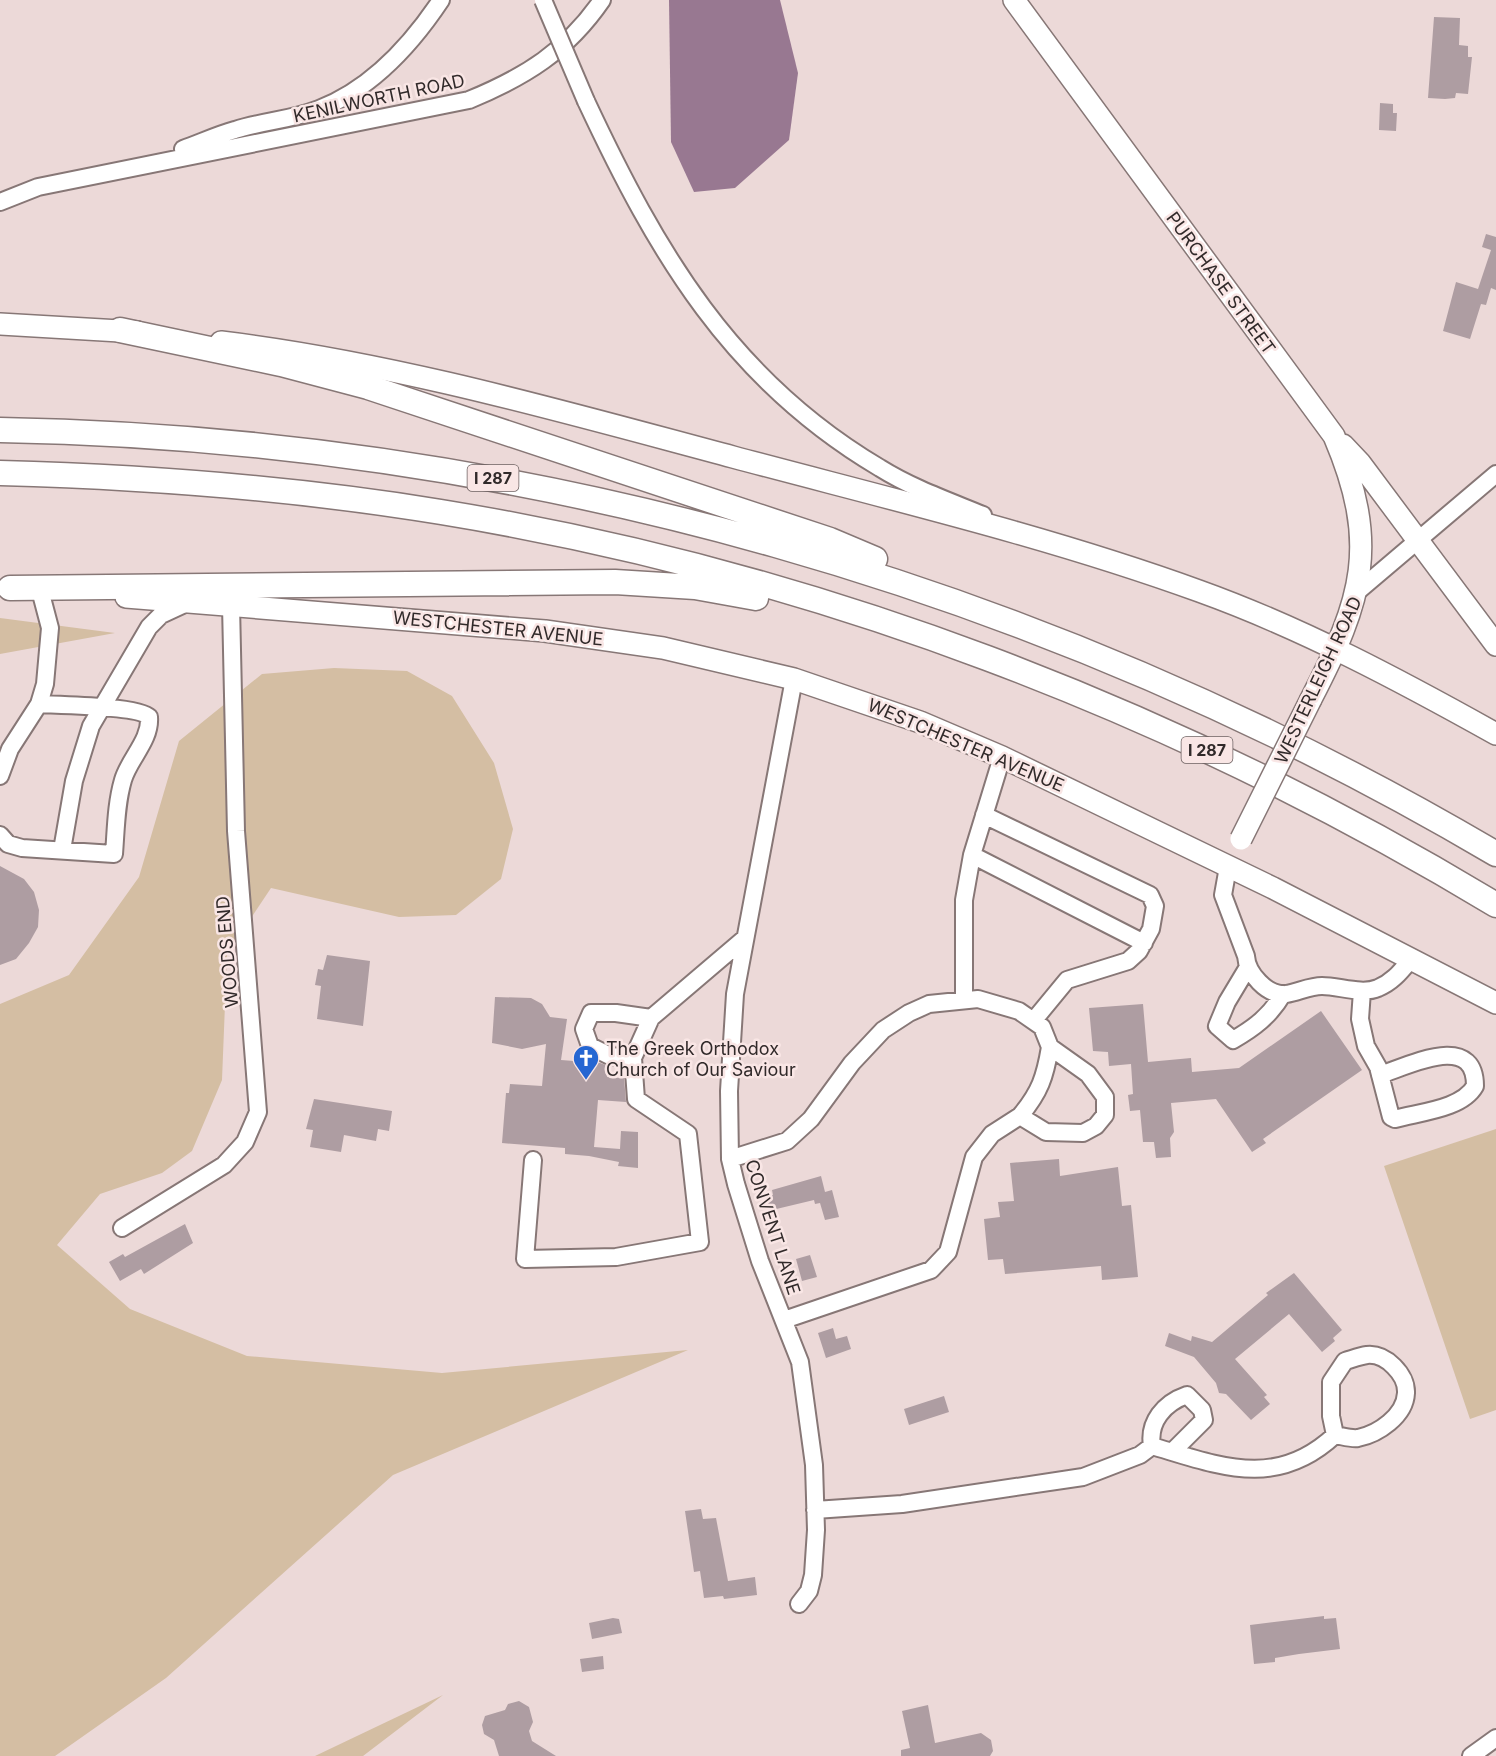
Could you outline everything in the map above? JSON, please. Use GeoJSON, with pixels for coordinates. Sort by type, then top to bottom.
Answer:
{"type":"FeatureCollection","features":[{"type":"Feature","properties":{"kind":"highway"},"geometry":{"type":"LineString","coordinates":[[120,330],[328,375],[428,405],[830,540],[971,606]]}},
{"type":"Feature","properties":{"kind":"highway","name":"I 287"},"geometry":{"type":"LineString","coordinates":[[0,430],[132,434],[340,454],[489,477],[603,500],[719,528],[861,569],[971,606],[1082,648],[1244,720],[1402,801],[1496,854]]}},
{"type":"Feature","properties":{"kind":"highway","name":"I 287"},"geometry":{"type":"LineString","coordinates":[[0,473],[206,483],[324,495],[450,513],[568,536],[683,563],[788,592],[902,627],[1013,667],[1177,736],[1341,816],[1496,905]]}},
{"type":"Feature","properties":{"kind":"highway"},"geometry":{"type":"LineString","coordinates":[[5,588],[641,583],[722,591],[902,627]]}},
{"type":"Feature","properties":{"kind":"main road","name":"PURCHASE STREET"},"geometry":{"type":"LineString","coordinates":[[1014,0],[1334,436],[1352,482],[1361,521],[1362,548],[1357,592]]}},
{"type":"Feature","properties":{"kind":"main road"},"geometry":{"type":"LineString","coordinates":[[0,324],[120,330],[277,349],[399,372],[1028,534],[1202,592],[1336,649],[1496,734]]}},
{"type":"Feature","properties":{"kind":"main road"},"geometry":{"type":"LineString","coordinates":[[1334,436],[1360,463],[1496,645]]}},
{"type":"Feature","properties":{"kind":"main road","name":"WESTCHESTER AVENUE"},"geometry":{"type":"LineString","coordinates":[[5,588],[456,622],[585,636],[663,648],[794,679],[892,711],[1002,756],[1412,958],[1496,1003]]}},
{"type":"Feature","properties":{"kind":"main road","name":"WESTERLEIGH ROAD"},"geometry":{"type":"LineString","coordinates":[[1228,867],[1336,649],[1357,592]]}},
{"type":"Feature","properties":{"kind":"street","name":"KENILWORTH ROAD"},"geometry":{"type":"LineString","coordinates":[[131,168],[235,129],[288,119],[310,112],[345,95],[388,64],[409,44],[441,0]]}},
{"type":"Feature","properties":{"kind":"street"},"geometry":{"type":"LineString","coordinates":[[543,0],[611,155],[664,252],[703,309],[762,378],[818,427],[881,469],[909,484],[1028,534]]}},
{"type":"Feature","properties":{"kind":"street","name":"KENILWORTH ROAD"},"geometry":{"type":"LineString","coordinates":[[0,202],[38,187],[469,100],[519,78],[542,63],[589,20],[602,0]]}},
{"type":"Feature","properties":{"kind":"street","name":"WESTERLEIGH ROAD"},"geometry":{"type":"LineString","coordinates":[[1357,592],[1496,474]]}},
{"type":"Feature","properties":{"kind":"street"},"geometry":{"type":"LineString","coordinates":[[0,776],[10,749],[39,704],[45,684],[50,628],[40,590]]}},
{"type":"Feature","properties":{"kind":"street"},"geometry":{"type":"LineString","coordinates":[[62,850],[74,781],[92,726],[149,627],[161,615],[190,601]]}},
{"type":"Feature","properties":{"kind":"street","name":"WOODS END"},"geometry":{"type":"LineString","coordinates":[[122,1228],[224,1165],[245,1142],[258,1112],[236,831],[231,605]]}},
{"type":"Feature","properties":{"kind":"street","name":"CONVENT LANE"},"geometry":{"type":"LineString","coordinates":[[794,679],[745,938],[735,1005],[729,1090],[730,1159],[760,1261],[800,1362],[814,1465],[815,1510],[813,1575],[808,1591],[799,1604]]}},
{"type":"Feature","properties":{"kind":"street"},"geometry":{"type":"LineString","coordinates":[[0,836],[8,844],[22,848],[114,854],[117,802],[124,777],[146,736],[149,717],[139,712],[39,704]]}},
{"type":"Feature","properties":{"kind":"street"},"geometry":{"type":"LineString","coordinates":[[964,998],[964,900],[972,855],[1002,756]]}},
{"type":"Feature","properties":{"kind":"street"},"geometry":{"type":"LineString","coordinates":[[984,815],[1150,895],[1155,906],[1151,929],[1144,943],[1128,961],[1067,980],[1034,1020]]}},
{"type":"Feature","properties":{"kind":"street"},"geometry":{"type":"LineString","coordinates":[[972,855],[1144,943]]}},
{"type":"Feature","properties":{"kind":"street"},"geometry":{"type":"LineString","coordinates":[[1228,867],[1223,895],[1248,967],[1255,979],[1283,994],[1319,986],[1362,991],[1375,990],[1393,981],[1412,958]]}},
{"type":"Feature","properties":{"kind":"street"},"geometry":{"type":"LineString","coordinates":[[533,1160],[525,1259],[616,1257],[700,1242],[688,1134],[636,1099],[633,1058],[651,1018],[745,938]]}},
{"type":"Feature","properties":{"kind":"street"},"geometry":{"type":"LineString","coordinates":[[1248,967],[1227,1002],[1217,1026],[1233,1040],[1251,1030],[1273,1011],[1283,994]]}},
{"type":"Feature","properties":{"kind":"street"},"geometry":{"type":"LineString","coordinates":[[1362,991],[1360,1019],[1366,1046],[1380,1075],[1391,1117],[1395,1119],[1469,1097],[1475,1086],[1469,1065],[1461,1057],[1445,1054],[1380,1075]]}},
{"type":"Feature","properties":{"kind":"street"},"geometry":{"type":"LineString","coordinates":[[730,1159],[787,1141],[811,1119],[852,1063],[883,1030],[909,1013],[929,1004],[964,998],[1002,1005],[1034,1020],[1042,1027],[1050,1047],[1044,1079],[1033,1100],[1020,1116],[992,1134],[974,1157],[948,1252],[931,1270],[784,1320]]}},
{"type":"Feature","properties":{"kind":"street"},"geometry":{"type":"LineString","coordinates":[[633,1058],[610,1056],[590,1046],[584,1029],[591,1013],[616,1013],[651,1018]]}},
{"type":"Feature","properties":{"kind":"street"},"geometry":{"type":"LineString","coordinates":[[1020,1116],[1046,1132],[1083,1133],[1096,1126],[1105,1115],[1105,1097],[1088,1074],[1050,1047]]}},
{"type":"Feature","properties":{"kind":"street"},"geometry":{"type":"LineString","coordinates":[[1370,1354],[1391,1362],[1401,1377],[1406,1393],[1400,1409],[1382,1429],[1356,1438],[1335,1435],[1330,1416],[1331,1382],[1345,1361],[1370,1354]]}},
{"type":"Feature","properties":{"kind":"street"},"geometry":{"type":"LineString","coordinates":[[1152,1446],[1150,1434],[1155,1419],[1177,1399],[1188,1395],[1202,1410],[1204,1420],[1173,1451]]}},
{"type":"Feature","properties":{"kind":"street"},"geometry":{"type":"LineString","coordinates":[[1152,1446],[1240,1470],[1268,1469],[1294,1462],[1323,1446],[1335,1435]]}},
{"type":"Feature","properties":{"kind":"street"},"geometry":{"type":"LineString","coordinates":[[815,1510],[902,1504],[1083,1477],[1140,1455],[1152,1446]]}},
{"type":"Feature","properties":{"kind":"street"},"geometry":{"type":"LineString","coordinates":[[1471,1756],[1496,1738]]}},
{"type":"Feature","properties":{"kind":"shaded area"},"geometry":{"type":"Polygon","coordinates":[[[669,0],[780,0],[798,73],[789,140],[735,188],[694,192],[671,142],[669,0]]]}},
{"type":"Feature","properties":{"kind":"shaded area"},"geometry":{"type":"Polygon","coordinates":[[[0,618],[115,633],[0,654],[0,618]]]}},
{"type":"Feature","properties":{"kind":"shaded area"},"geometry":{"type":"Polygon","coordinates":[[[334,668],[407,671],[452,696],[494,763],[513,829],[501,879],[456,915],[399,917],[271,888],[227,954],[222,1080],[192,1151],[162,1173],[100,1194],[57,1245],[130,1309],[247,1356],[442,1373],[688,1350],[393,1475],[166,1678],[55,1756],[0,1756],[0,1004],[69,975],[139,877],[179,741],[262,674],[334,668]]]}},
{"type":"Feature","properties":{"kind":"shaded area"},"geometry":{"type":"Polygon","coordinates":[[[1496,1129],[1496,1410],[1470,1419],[1384,1166],[1496,1129]]]}},
{"type":"Feature","properties":{"kind":"shaded area"},"geometry":{"type":"Polygon","coordinates":[[[443,1695],[363,1756],[315,1756],[443,1695]]]}},
{"type":"Feature","properties":{"kind":"building"},"geometry":{"type":"Polygon","coordinates":[[[1434,17],[1460,18],[1459,45],[1468,46],[1468,57],[1472,57],[1468,94],[1456,93],[1455,98],[1445,99],[1428,98],[1434,17]]]}},
{"type":"Feature","properties":{"kind":"building"},"geometry":{"type":"Polygon","coordinates":[[[1380,103],[1393,104],[1393,113],[1397,113],[1396,131],[1379,130],[1380,103]]]}},
{"type":"Feature","properties":{"kind":"building"},"geometry":{"type":"Polygon","coordinates":[[[1486,234],[1496,237],[1496,290],[1491,288],[1486,305],[1481,304],[1470,339],[1443,331],[1456,282],[1478,289],[1491,250],[1482,247],[1486,234]]]}},
{"type":"Feature","properties":{"kind":"building"},"geometry":{"type":"Polygon","coordinates":[[[0,866],[24,879],[34,892],[39,910],[38,927],[29,943],[16,959],[0,965],[0,866]]]}},
{"type":"Feature","properties":{"kind":"building"},"geometry":{"type":"Polygon","coordinates":[[[327,955],[370,961],[363,1026],[317,1019],[321,986],[315,985],[318,969],[323,970],[327,955]]]}},
{"type":"Feature","properties":{"kind":"building","name":"The Greek Orthodox Church of Our Saviour"},"geometry":{"type":"Polygon","coordinates":[[[495,997],[531,998],[542,1004],[550,1017],[567,1019],[561,1060],[600,1063],[608,1066],[607,1077],[624,1078],[626,1102],[598,1100],[594,1147],[620,1149],[621,1131],[638,1132],[638,1168],[618,1166],[619,1162],[589,1156],[565,1154],[565,1148],[502,1143],[506,1093],[509,1093],[510,1084],[542,1086],[546,1044],[522,1049],[492,1043],[495,997]]]}},
{"type":"Feature","properties":{"kind":"building"},"geometry":{"type":"Polygon","coordinates":[[[1143,1004],[1148,1062],[1191,1058],[1192,1072],[1239,1068],[1321,1011],[1362,1070],[1263,1139],[1266,1143],[1252,1152],[1216,1099],[1171,1103],[1174,1132],[1170,1138],[1171,1157],[1156,1158],[1154,1142],[1143,1142],[1140,1110],[1130,1111],[1128,1095],[1133,1094],[1131,1064],[1109,1066],[1108,1052],[1093,1051],[1089,1008],[1143,1004]]]}},
{"type":"Feature","properties":{"kind":"building"},"geometry":{"type":"Polygon","coordinates":[[[314,1099],[392,1111],[389,1131],[378,1129],[376,1141],[344,1135],[341,1152],[310,1147],[313,1130],[306,1129],[314,1099]]]}},
{"type":"Feature","properties":{"kind":"building"},"geometry":{"type":"Polygon","coordinates":[[[1059,1159],[1060,1176],[1118,1167],[1122,1206],[1131,1205],[1138,1277],[1102,1280],[1101,1266],[1005,1274],[1003,1259],[988,1260],[984,1219],[1000,1217],[998,1202],[1014,1201],[1010,1163],[1059,1159]]]}},
{"type":"Feature","properties":{"kind":"building"},"geometry":{"type":"Polygon","coordinates":[[[821,1176],[825,1192],[832,1190],[839,1217],[825,1220],[820,1203],[815,1204],[814,1200],[768,1211],[764,1197],[773,1195],[772,1190],[821,1176]]]}},
{"type":"Feature","properties":{"kind":"building"},"geometry":{"type":"Polygon","coordinates":[[[185,1224],[193,1243],[144,1274],[141,1269],[120,1281],[109,1262],[123,1254],[125,1257],[185,1224]]]}},
{"type":"Feature","properties":{"kind":"building"},"geometry":{"type":"Polygon","coordinates":[[[810,1255],[817,1277],[802,1281],[796,1259],[810,1255]]]}},
{"type":"Feature","properties":{"kind":"building"},"geometry":{"type":"Polygon","coordinates":[[[1294,1273],[1342,1330],[1333,1338],[1335,1341],[1322,1352],[1289,1314],[1235,1359],[1267,1395],[1264,1397],[1270,1404],[1251,1420],[1226,1394],[1219,1393],[1216,1383],[1194,1357],[1165,1346],[1169,1333],[1191,1341],[1192,1336],[1212,1342],[1268,1295],[1266,1293],[1294,1273]]]}},
{"type":"Feature","properties":{"kind":"building"},"geometry":{"type":"Polygon","coordinates":[[[833,1328],[836,1339],[847,1336],[851,1349],[826,1358],[818,1333],[833,1328]]]}},
{"type":"Feature","properties":{"kind":"building"},"geometry":{"type":"Polygon","coordinates":[[[944,1396],[949,1412],[909,1425],[904,1409],[944,1396]]]}},
{"type":"Feature","properties":{"kind":"building"},"geometry":{"type":"Polygon","coordinates":[[[701,1509],[703,1519],[716,1518],[728,1581],[755,1577],[757,1595],[724,1599],[723,1596],[704,1598],[700,1571],[694,1572],[685,1511],[701,1509]]]}},
{"type":"Feature","properties":{"kind":"building"},"geometry":{"type":"Polygon","coordinates":[[[1324,1616],[1324,1619],[1336,1618],[1340,1649],[1275,1658],[1275,1662],[1254,1664],[1250,1625],[1324,1616]]]}},
{"type":"Feature","properties":{"kind":"building"},"geometry":{"type":"Polygon","coordinates":[[[619,1619],[622,1633],[592,1639],[589,1623],[619,1619]]]}},
{"type":"Feature","properties":{"kind":"building"},"geometry":{"type":"Polygon","coordinates":[[[603,1656],[604,1669],[582,1672],[580,1659],[603,1656]]]}},
{"type":"Feature","properties":{"kind":"building"},"geometry":{"type":"Polygon","coordinates":[[[519,1701],[529,1707],[533,1722],[529,1731],[532,1741],[556,1756],[499,1756],[494,1740],[484,1734],[482,1725],[485,1716],[505,1710],[508,1704],[519,1701]]]}},
{"type":"Feature","properties":{"kind":"building"},"geometry":{"type":"Polygon","coordinates":[[[928,1705],[935,1743],[981,1733],[991,1740],[993,1751],[990,1756],[901,1756],[901,1750],[910,1748],[902,1711],[928,1705]]]}},
{"type":"Feature","properties":{"kind":"place","name":"The Greek Orthodox Church of Our Saviour"},"geometry":{"type":"Point","coordinates":[586,1081]}}]}
